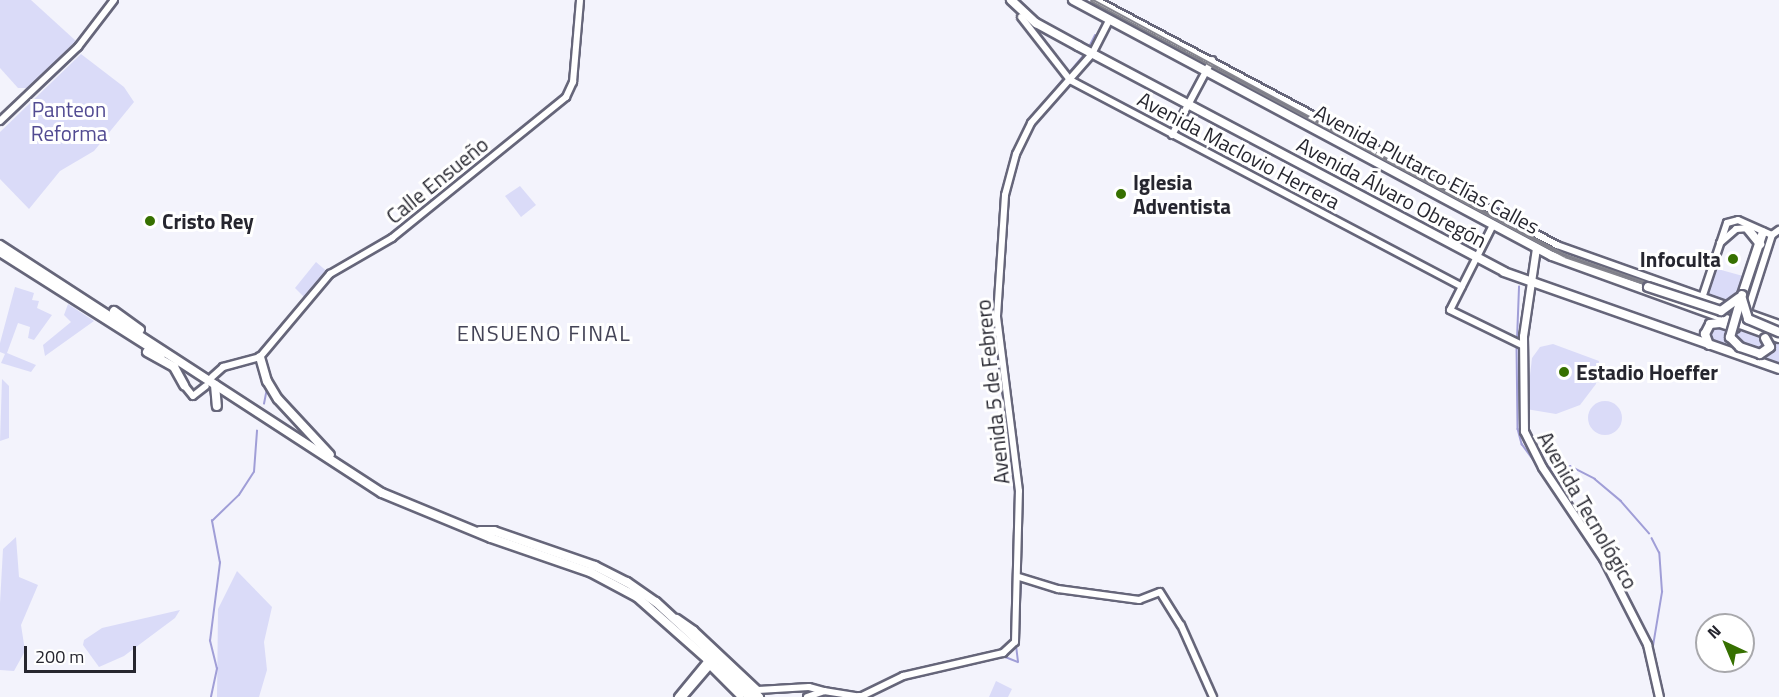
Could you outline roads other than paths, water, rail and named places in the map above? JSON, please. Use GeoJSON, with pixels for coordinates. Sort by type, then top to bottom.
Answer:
{"type":"FeatureCollection","features":[{"type":"Feature","properties":{"kind":"main road","name":"Avenida Álvaro Obregón"},"geometry":{"type":"LineString","coordinates":[[1011,0],[1036,23],[1477,258],[1530,282],[1779,369]]}},
{"type":"Feature","properties":{"kind":"main road","name":"Avenida Plutarco Elías Calles"},"geometry":{"type":"LineString","coordinates":[[1073,0],[1536,248],[1779,338]]}},
{"type":"Feature","properties":{"kind":"main road"},"geometry":{"type":"LineString","coordinates":[[1742,225],[1759,246]]}},
{"type":"Feature","properties":{"kind":"main road"},"geometry":{"type":"LineString","coordinates":[[1709,345],[1706,330],[1716,322],[1765,338],[1770,347],[1760,354],[1740,347],[1730,337],[1742,295],[1759,246],[1760,231]]}},
{"type":"Feature","properties":{"kind":"main road"},"geometry":{"type":"LineString","coordinates":[[0,245],[149,345],[199,375],[214,381],[344,469],[421,511],[617,585],[647,604],[713,658]]}},
{"type":"Feature","properties":{"kind":"main road","name":"Avenida Tecnológico"},"geometry":{"type":"LineString","coordinates":[[1536,248],[1522,345],[1522,419],[1526,436],[1602,558],[1644,640],[1657,695]]}},
{"type":"Feature","properties":{"kind":"main road"},"geometry":{"type":"LineString","coordinates":[[0,252],[131,337],[149,345]]}},
{"type":"Feature","properties":{"kind":"main road"},"geometry":{"type":"LineString","coordinates":[[1607,276],[1721,311],[1732,306],[1742,295]]}},
{"type":"Feature","properties":{"kind":"main road"},"geometry":{"type":"LineString","coordinates":[[1742,295],[1748,319],[1779,333]]}},
{"type":"Feature","properties":{"kind":"main road"},"geometry":{"type":"LineString","coordinates":[[114,311],[149,345]]}},
{"type":"Feature","properties":{"kind":"main road"},"geometry":{"type":"LineString","coordinates":[[131,337],[136,346],[174,368],[184,385],[190,375],[199,375]]}},
{"type":"Feature","properties":{"kind":"main road"},"geometry":{"type":"LineString","coordinates":[[260,357],[267,381],[286,411],[344,469]]}},
{"type":"Feature","properties":{"kind":"main road"},"geometry":{"type":"LineString","coordinates":[[214,381],[217,406]]}},
{"type":"Feature","properties":{"kind":"main road"},"geometry":{"type":"LineString","coordinates":[[479,531],[494,531],[595,566],[640,590],[669,614],[752,696]]}},
{"type":"Feature","properties":{"kind":"street"},"geometry":{"type":"LineString","coordinates":[[0,121],[78,47],[114,0]]}},
{"type":"Feature","properties":{"kind":"street","name":"Calle Ensueño"},"geometry":{"type":"LineString","coordinates":[[260,357],[330,274],[392,238],[566,97],[573,82],[580,0]]}},
{"type":"Feature","properties":{"kind":"street"},"geometry":{"type":"LineString","coordinates":[[1096,0],[1557,245],[1779,324]]}},
{"type":"Feature","properties":{"kind":"street","name":"Avenida Maclovio Herrera"},"geometry":{"type":"LineString","coordinates":[[1021,16],[1070,80],[1462,287]]}},
{"type":"Feature","properties":{"kind":"street","name":"Avenida 5 de Febrero"},"geometry":{"type":"LineString","coordinates":[[860,697],[903,676],[1003,653],[1011,647],[1018,632],[1019,491],[997,316],[1004,201],[1024,135],[1092,54],[1109,20]]}},
{"type":"Feature","properties":{"kind":"street"},"geometry":{"type":"LineString","coordinates":[[1172,135],[1212,60]]}},
{"type":"Feature","properties":{"kind":"street"},"geometry":{"type":"LineString","coordinates":[[1493,225],[1450,310],[1522,345]]}},
{"type":"Feature","properties":{"kind":"street"},"geometry":{"type":"LineString","coordinates":[[1719,243],[1728,233],[1742,225],[1760,231]]}},
{"type":"Feature","properties":{"kind":"street"},"geometry":{"type":"LineString","coordinates":[[1724,227],[1742,225],[1772,235]]}},
{"type":"Feature","properties":{"kind":"street"},"geometry":{"type":"LineString","coordinates":[[1702,298],[1724,227]]}},
{"type":"Feature","properties":{"kind":"street"},"geometry":{"type":"LineString","coordinates":[[1724,227],[1728,233]]}},
{"type":"Feature","properties":{"kind":"street"},"geometry":{"type":"LineString","coordinates":[[1749,313],[1748,301],[1772,235],[1779,230]]}},
{"type":"Feature","properties":{"kind":"street"},"geometry":{"type":"LineString","coordinates":[[214,381],[223,367],[260,357]]}},
{"type":"Feature","properties":{"kind":"street"},"geometry":{"type":"LineString","coordinates":[[184,385],[193,396],[206,386]]}},
{"type":"Feature","properties":{"kind":"street"},"geometry":{"type":"LineString","coordinates":[[1019,577],[1059,590],[1144,599],[1160,592],[1181,625],[1213,697]]}},
{"type":"Feature","properties":{"kind":"street"},"geometry":{"type":"LineString","coordinates":[[713,658],[758,690],[809,687],[860,697]]}},
{"type":"Feature","properties":{"kind":"street"},"geometry":{"type":"LineString","coordinates":[[678,697],[713,658]]}},
{"type":"Feature","properties":{"kind":"street"},"geometry":{"type":"LineString","coordinates":[[683,697],[713,658]]}},
{"type":"Feature","properties":{"kind":"street"},"geometry":{"type":"LineString","coordinates":[[713,658],[741,697]]}},
{"type":"Feature","properties":{"kind":"street"},"geometry":{"type":"LineString","coordinates":[[807,697],[824,691]]}},
{"type":"Feature","properties":{"kind":"waterway"},"geometry":{"type":"LineString","coordinates":[[1089,47],[1095,35]]}},
{"type":"Feature","properties":{"kind":"waterway"},"geometry":{"type":"LineString","coordinates":[[1068,74],[1085,54]]}},
{"type":"Feature","properties":{"kind":"waterway"},"geometry":{"type":"LineString","coordinates":[[1032,117],[1065,77]]}},
{"type":"Feature","properties":{"kind":"waterway"},"geometry":{"type":"LineString","coordinates":[[1517,340],[1519,287]]}},
{"type":"Feature","properties":{"kind":"waterway"},"geometry":{"type":"LineString","coordinates":[[1517,344],[1518,429],[1522,444],[1538,466]]}},
{"type":"Feature","properties":{"kind":"waterway"},"geometry":{"type":"LineString","coordinates":[[264,404],[267,388]]}},
{"type":"Feature","properties":{"kind":"waterway"},"geometry":{"type":"LineString","coordinates":[[211,697],[217,669],[210,641],[220,563],[212,521],[239,495],[254,472],[257,431]]}},
{"type":"Feature","properties":{"kind":"waterway"},"geometry":{"type":"LineString","coordinates":[[1547,468],[1570,466],[1595,479],[1621,501],[1649,533]]}},
{"type":"Feature","properties":{"kind":"waterway"},"geometry":{"type":"LineString","coordinates":[[1652,539],[1659,553],[1662,592],[1652,652]]}},
{"type":"Feature","properties":{"kind":"waterway"},"geometry":{"type":"LineString","coordinates":[[1021,544],[1021,575]]}},
{"type":"Feature","properties":{"kind":"waterway"},"geometry":{"type":"LineString","coordinates":[[1018,638],[1021,580]]}},
{"type":"Feature","properties":{"kind":"waterway"},"geometry":{"type":"LineString","coordinates":[[1003,656],[1018,662],[1016,645]]}},
{"type":"Feature","properties":{"kind":"railway"},"geometry":{"type":"LineString","coordinates":[[1091,0],[1565,256],[1779,329]]}},
{"type":"Feature","properties":{"kind":"place","name":"Iglesia Adventista"},"geometry":{"type":"Point","coordinates":[1121,194]}},
{"type":"Feature","properties":{"kind":"place","name":"Cristo Rey"},"geometry":{"type":"Point","coordinates":[150,221]}},
{"type":"Feature","properties":{"kind":"place","name":"Infoculta"},"geometry":{"type":"Point","coordinates":[1733,259]}},
{"type":"Feature","properties":{"kind":"place","name":"Estadio Hoeffer"},"geometry":{"type":"Point","coordinates":[1564,372]}},
{"type":"Feature","properties":{"kind":"district","name":"ENSUENO FINAL"},"geometry":{"type":"Point","coordinates":[544,334]}},
{"type":"Feature","properties":{"kind":"park label","name":"Panteon Reforma"},"geometry":{"type":"Point","coordinates":[69,121]}}]}
